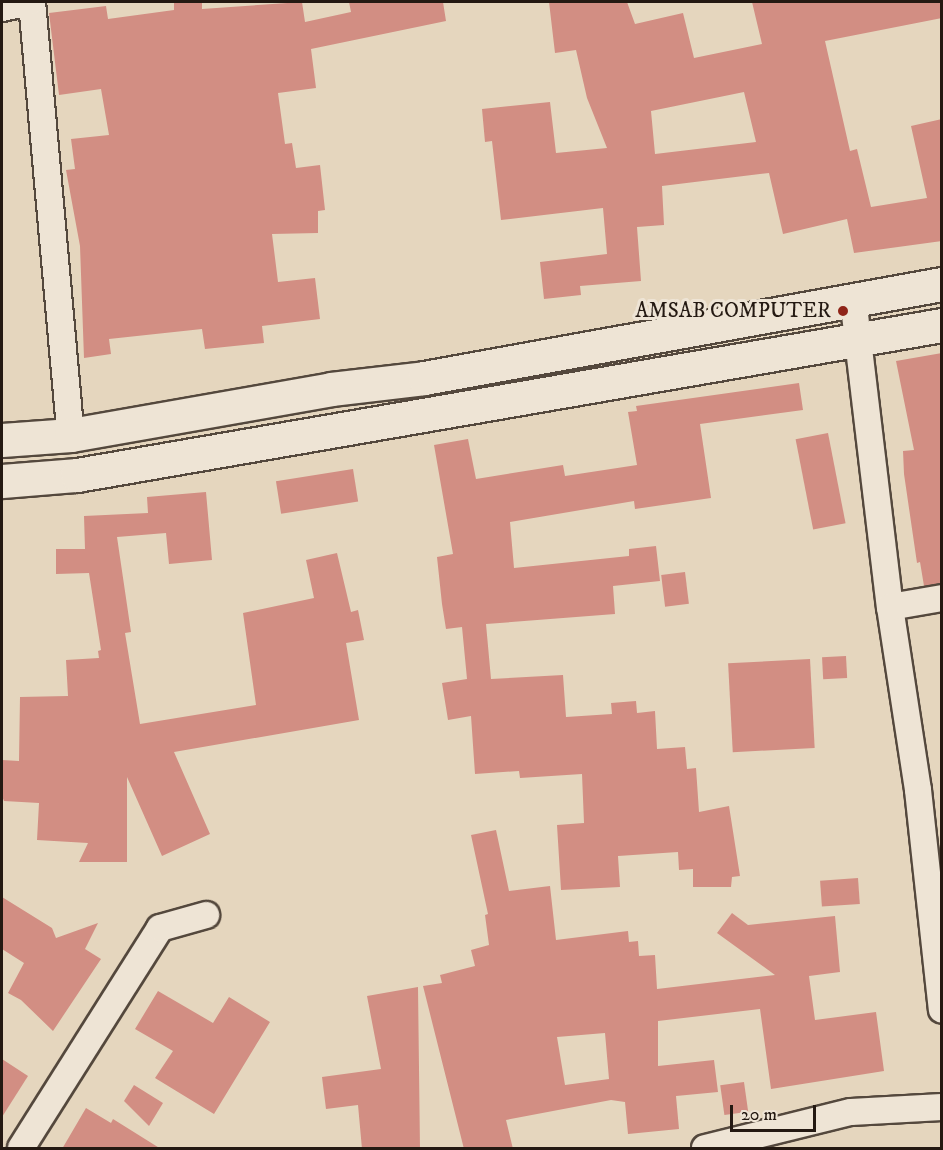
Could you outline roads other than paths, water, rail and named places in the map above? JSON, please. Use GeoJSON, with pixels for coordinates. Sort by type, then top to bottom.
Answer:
{"type":"FeatureCollection","features":[{"type":"Feature","properties":{"kind":"main road"},"geometry":{"type":"LineString","coordinates":[[2,440],[71,435],[331,389],[424,378],[853,298],[942,284]]}},
{"type":"Feature","properties":{"kind":"main road"},"geometry":{"type":"LineString","coordinates":[[2,481],[77,475],[942,325]]}},
{"type":"Feature","properties":{"kind":"street"},"geometry":{"type":"LineString","coordinates":[[2,8],[31,2],[71,435]]}},
{"type":"Feature","properties":{"kind":"street"},"geometry":{"type":"LineString","coordinates":[[853,298],[890,607],[918,790],[942,1010]]}},
{"type":"Feature","properties":{"kind":"street"},"geometry":{"type":"LineString","coordinates":[[890,607],[942,598]]}},
{"type":"Feature","properties":{"kind":"street"},"geometry":{"type":"LineString","coordinates":[[21,1149],[160,928],[206,915]]}},
{"type":"Feature","properties":{"kind":"street"},"geometry":{"type":"LineString","coordinates":[[705,1148],[851,1112],[942,1107]]}},
{"type":"Feature","properties":{"kind":"place","name":"AMSAB COMPUTER"},"geometry":{"type":"Point","coordinates":[843,311]}}]}
